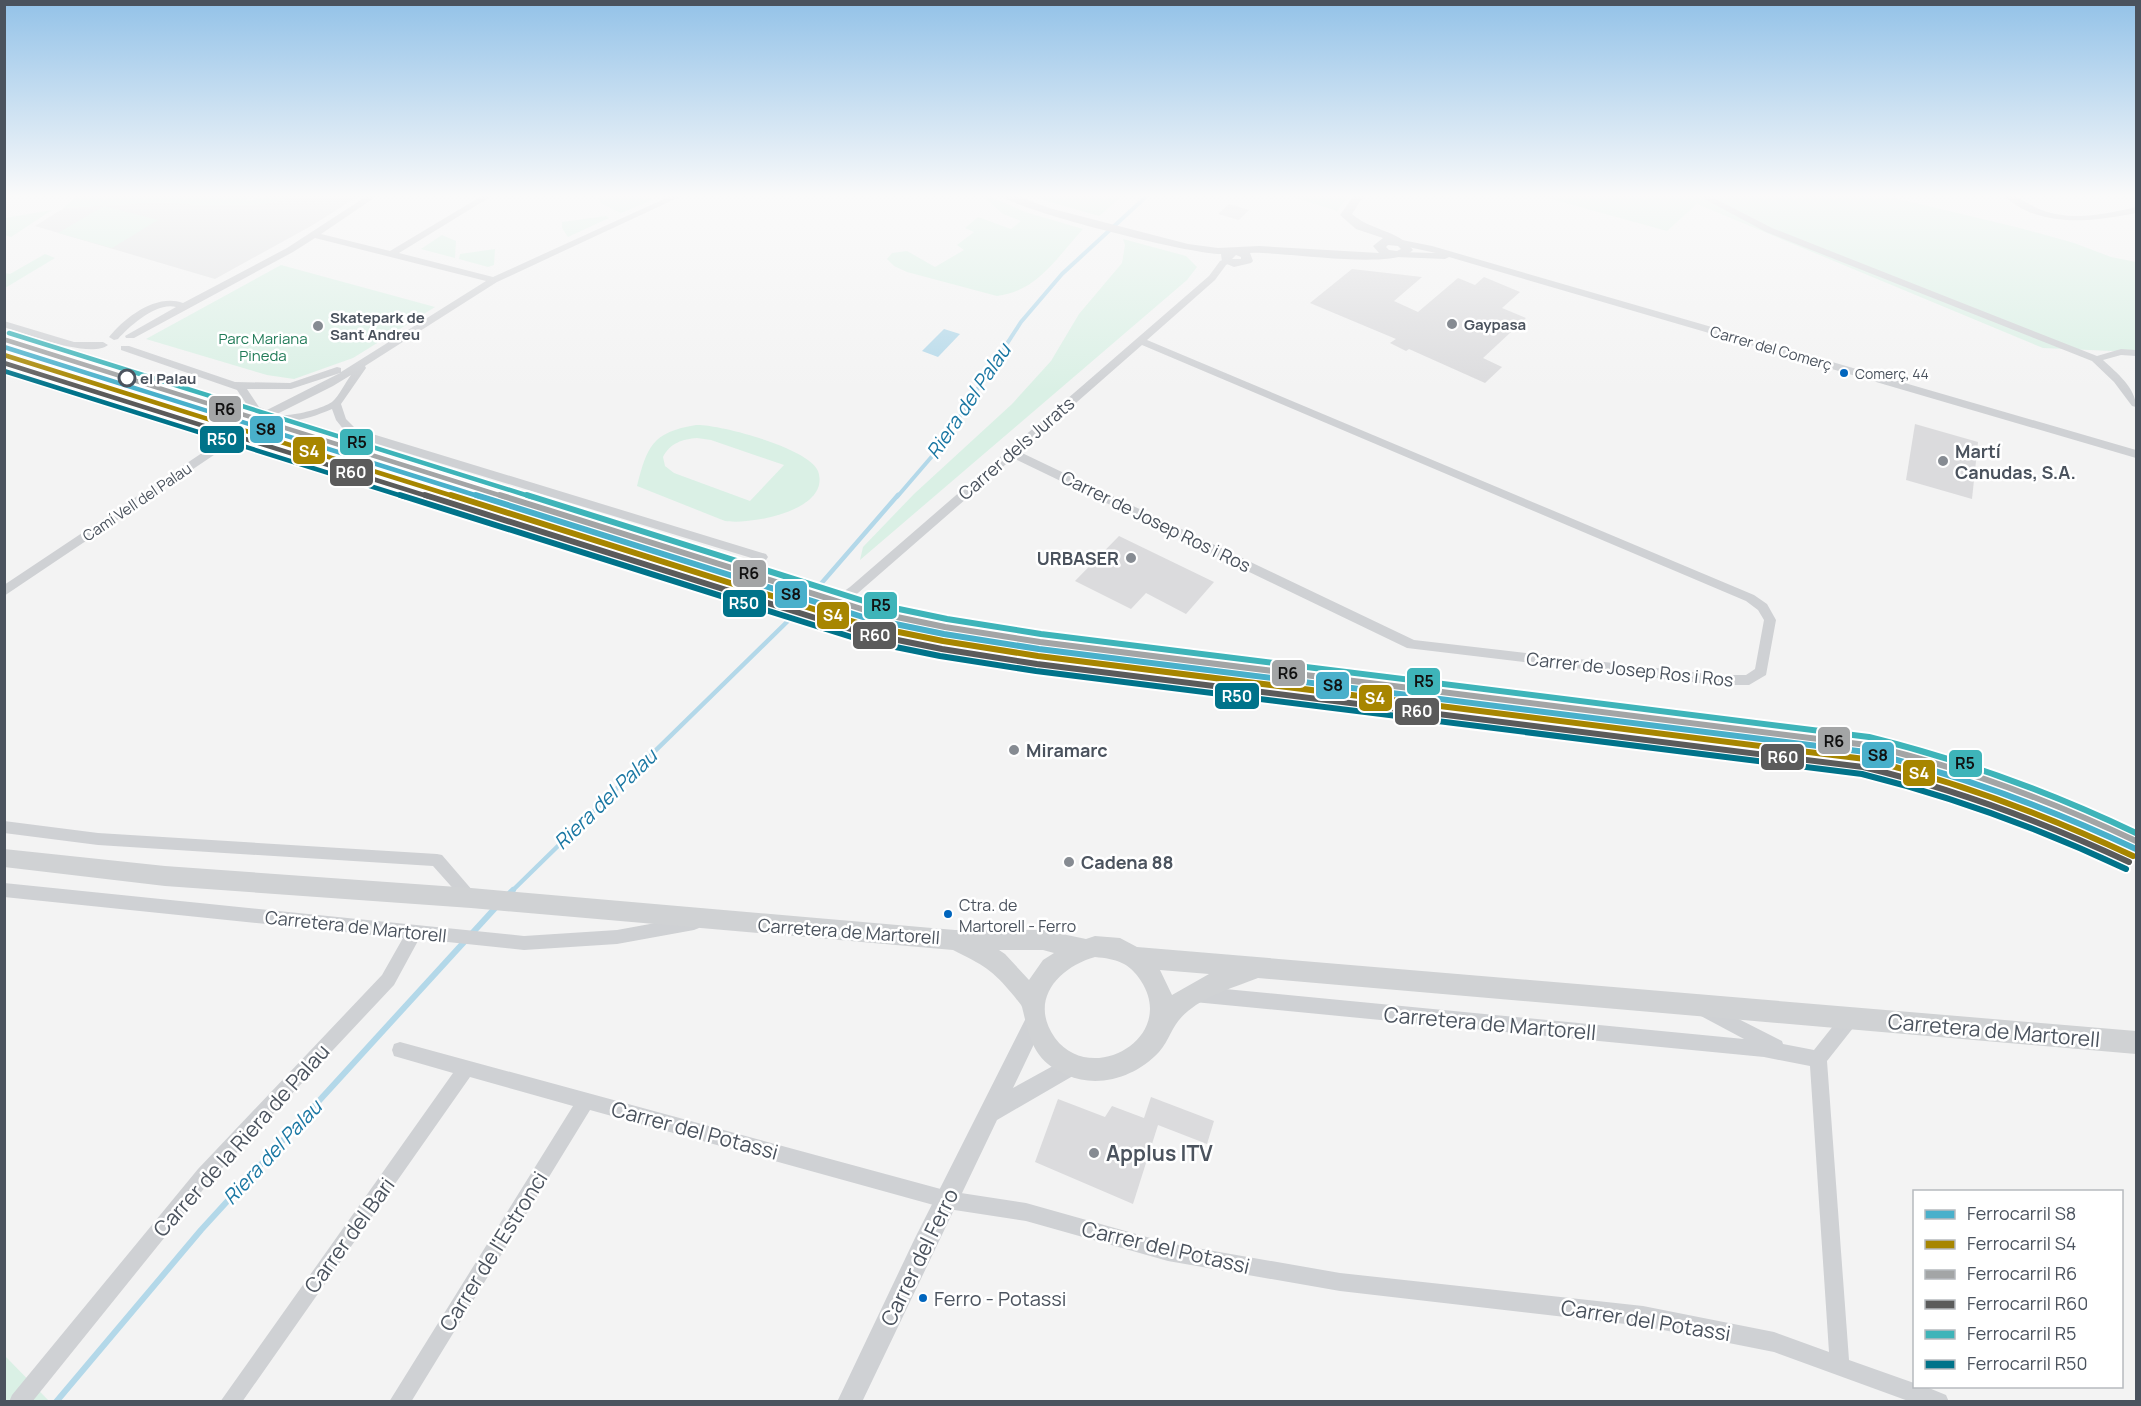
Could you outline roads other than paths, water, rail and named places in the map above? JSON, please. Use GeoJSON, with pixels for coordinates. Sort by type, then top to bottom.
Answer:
{"type":"FeatureCollection","features":[{"type":"Feature","properties":{"kind":"main road","name":"Carretera de Martorell"},"geometry":{"type":"LineString","coordinates":[[4,858],[165,876],[471,898],[955,940],[1043,940],[1082,948],[1111,947],[1136,957],[1692,1003],[2136,1043]]}},
{"type":"Feature","properties":{"kind":"main road","name":"Carretera de Martorell"},"geometry":{"type":"LineString","coordinates":[[955,940],[997,961],[1010,974],[1034,1013],[1041,1038],[1061,1061],[1071,1066],[1097,1071],[1122,1065],[1133,1059],[1151,1043],[1162,1021],[1191,994],[1231,976],[1262,967]]}},
{"type":"Feature","properties":{"kind":"main road","name":"Carretera de Martorell"},"geometry":{"type":"LineString","coordinates":[[1034,1013],[1042,980],[1049,970],[1058,960],[1082,948]]}},
{"type":"Feature","properties":{"kind":"main road"},"geometry":{"type":"LineString","coordinates":[[1136,957],[1148,968],[1158,987],[1162,1021]]}},
{"type":"Feature","properties":{"kind":"street"},"geometry":{"type":"LineString","coordinates":[[114,337],[130,336],[270,260]]}},
{"type":"Feature","properties":{"kind":"street"},"geometry":{"type":"LineString","coordinates":[[418,260],[494,280]]}},
{"type":"Feature","properties":{"kind":"street","name":"Camí Vell del Palau"},"geometry":{"type":"LineString","coordinates":[[4,592],[287,403],[329,384],[494,280],[539,260]]}},
{"type":"Feature","properties":{"kind":"street"},"geometry":{"type":"LineString","coordinates":[[1220,260],[1228,263]]}},
{"type":"Feature","properties":{"kind":"street"},"geometry":{"type":"LineString","coordinates":[[1220,260],[1228,263]]}},
{"type":"Feature","properties":{"kind":"street","name":"Carrer del Comerç"},"geometry":{"type":"LineString","coordinates":[[1228,263],[1243,260]]}},
{"type":"Feature","properties":{"kind":"street","name":"Carrer del Comerç"},"geometry":{"type":"LineString","coordinates":[[1468,260],[2136,454]]}},
{"type":"Feature","properties":{"kind":"street"},"geometry":{"type":"LineString","coordinates":[[1844,260],[2096,359],[2118,380],[2136,404]]}},
{"type":"Feature","properties":{"kind":"street","name":"Carrer dels Jurats"},"geometry":{"type":"LineString","coordinates":[[818,615],[854,591],[1228,263]]}},
{"type":"Feature","properties":{"kind":"street"},"geometry":{"type":"LineString","coordinates":[[114,349],[114,337],[126,324],[165,304],[173,303],[183,308]]}},
{"type":"Feature","properties":{"kind":"street"},"geometry":{"type":"LineString","coordinates":[[4,324],[73,345],[114,349],[234,385],[241,388],[255,409],[280,419],[310,414],[336,404],[354,375],[368,360]]}},
{"type":"Feature","properties":{"kind":"street"},"geometry":{"type":"LineString","coordinates":[[114,349],[132,342],[130,336]]}},
{"type":"Feature","properties":{"kind":"street","name":"Carrer de Josep Ros i Ros"},"geometry":{"type":"LineString","coordinates":[[1011,452],[1412,645],[1717,680],[1749,680],[1761,671],[1770,620],[1763,607],[1750,598],[1139,340]]}},
{"type":"Feature","properties":{"kind":"street"},"geometry":{"type":"LineString","coordinates":[[2096,359],[2121,352],[2136,353]]}},
{"type":"Feature","properties":{"kind":"street"},"geometry":{"type":"LineString","coordinates":[[234,385],[291,386],[368,360]]}},
{"type":"Feature","properties":{"kind":"street"},"geometry":{"type":"LineString","coordinates":[[336,404],[341,420],[352,432],[762,557]]}},
{"type":"Feature","properties":{"kind":"street"},"geometry":{"type":"LineString","coordinates":[[4,827],[98,839],[437,860],[471,898]]}},
{"type":"Feature","properties":{"kind":"street","name":"Carretera de Martorell"},"geometry":{"type":"LineString","coordinates":[[4,890],[524,943],[617,937],[707,920]]}},
{"type":"Feature","properties":{"kind":"street","name":"Carrer de la Riera de Palau"},"geometry":{"type":"LineString","coordinates":[[19,1401],[204,1175],[388,980],[414,933]]}},
{"type":"Feature","properties":{"kind":"street","name":"Carretera de Martorell"},"geometry":{"type":"LineString","coordinates":[[1191,994],[1753,1048],[1818,1059]]}},
{"type":"Feature","properties":{"kind":"street","name":"Carretera de Martorell"},"geometry":{"type":"LineString","coordinates":[[1692,1003],[1788,1053]]}},
{"type":"Feature","properties":{"kind":"street","name":"Carrer del Ferro"},"geometry":{"type":"LineString","coordinates":[[849,1401],[922,1246],[948,1200],[1034,1013]]}},
{"type":"Feature","properties":{"kind":"street"},"geometry":{"type":"LineString","coordinates":[[1840,1365],[1818,1059],[1851,1017]]}},
{"type":"Feature","properties":{"kind":"street","name":"Carrer del Potassi"},"geometry":{"type":"LineString","coordinates":[[400,1050],[948,1200],[1026,1212],[1168,1252],[1329,1280],[1643,1316],[1774,1342],[1939,1401]]}},
{"type":"Feature","properties":{"kind":"street"},"geometry":{"type":"LineString","coordinates":[[988,1113],[1071,1066]]}},
{"type":"Feature","properties":{"kind":"street","name":"Carrer del Bari"},"geometry":{"type":"LineString","coordinates":[[230,1401],[467,1068]]}},
{"type":"Feature","properties":{"kind":"street","name":"Carrer de l'Estronci"},"geometry":{"type":"LineString","coordinates":[[399,1401],[586,1101]]}},
{"type":"Feature","properties":{"kind":"water"},"geometry":{"type":"Polygon","coordinates":[[[944,329],[960,334],[938,357],[922,351],[944,329]]]}},
{"type":"Feature","properties":{"kind":"waterway","name":"Riera del Palau"},"geometry":{"type":"LineString","coordinates":[[897,497],[940,447],[1021,322],[1062,274],[1078,260]]}},
{"type":"Feature","properties":{"kind":"waterway","name":"Riera del Palau"},"geometry":{"type":"LineString","coordinates":[[512,891],[793,616],[898,495]]}},
{"type":"Feature","properties":{"kind":"waterway","name":"Riera del Palau"},"geometry":{"type":"LineString","coordinates":[[507,896],[512,891]]}},
{"type":"Feature","properties":{"kind":"waterway","name":"Riera del Palau"},"geometry":{"type":"LineString","coordinates":[[56,1402],[201,1230],[497,906]]}},
{"type":"Feature","properties":{"kind":"rail line","name":"R5"},"geometry":{"type":"LineString","coordinates":[[9,333],[870,603],[947,619],[1041,634],[1869,737],[1904,745],[2006,777],[2072,803],[2136,833]]}},
{"type":"Feature","properties":{"kind":"rail line","name":"R6"},"geometry":{"type":"LineString","coordinates":[[6,340],[868,611],[945,627],[1040,642],[1867,745],[1937,763],[2005,785],[2071,811],[2136,841]]}},
{"type":"Feature","properties":{"kind":"rail line","name":"S8"},"geometry":{"type":"LineString","coordinates":[[4,347],[866,618],[944,634],[1039,649],[1866,752],[1936,770],[2004,793],[2037,805],[2136,849]]}},
{"type":"Feature","properties":{"kind":"rail line","name":"S4"},"geometry":{"type":"LineString","coordinates":[[4,355],[864,625],[943,641],[1038,656],[1865,759],[1934,777],[2002,800],[2068,826],[2133,856]]}},
{"type":"Feature","properties":{"kind":"rail line","name":"R60"},"geometry":{"type":"LineString","coordinates":[[4,363],[863,633],[942,649],[1037,664],[1863,767],[1966,795],[2032,819],[2129,862]]}},
{"type":"Feature","properties":{"kind":"rail line","name":"R50"},"geometry":{"type":"LineString","coordinates":[[4,371],[861,640],[940,656],[1036,671],[1862,774],[1964,802],[2029,826],[2126,869]]}},
{"type":"Feature","properties":{"kind":"place","name":"Gaypasa"},"geometry":{"type":"Point","coordinates":[1452,324]}},
{"type":"Feature","properties":{"kind":"place","name":"Skatepark de Sant Andreu"},"geometry":{"type":"Point","coordinates":[318,326]}},
{"type":"Feature","properties":{"kind":"place","name":"Comerç, 44"},"geometry":{"type":"Point","coordinates":[1844,373]}},
{"type":"Feature","properties":{"kind":"place","name":"el Palau"},"geometry":{"type":"Point","coordinates":[127,378]}},
{"type":"Feature","properties":{"kind":"place","name":"Martí Canudas, S.A."},"geometry":{"type":"Point","coordinates":[1943,461]}},
{"type":"Feature","properties":{"kind":"place","name":"URBASER"},"geometry":{"type":"Point","coordinates":[1131,558]}},
{"type":"Feature","properties":{"kind":"place","name":"Miramarc"},"geometry":{"type":"Point","coordinates":[1014,750]}},
{"type":"Feature","properties":{"kind":"place","name":"Cadena 88"},"geometry":{"type":"Point","coordinates":[1069,862]}},
{"type":"Feature","properties":{"kind":"place","name":"Ctra. de Martorell - Ferro"},"geometry":{"type":"Point","coordinates":[948,914]}},
{"type":"Feature","properties":{"kind":"place","name":"Applus ITV"},"geometry":{"type":"Point","coordinates":[1094,1153]}},
{"type":"Feature","properties":{"kind":"place","name":"Ferro - Potassi"},"geometry":{"type":"Point","coordinates":[923,1298]}},
{"type":"Feature","properties":{"kind":"park label","name":"Parc Mariana Pineda"},"geometry":{"type":"Point","coordinates":[263,346]}}]}
